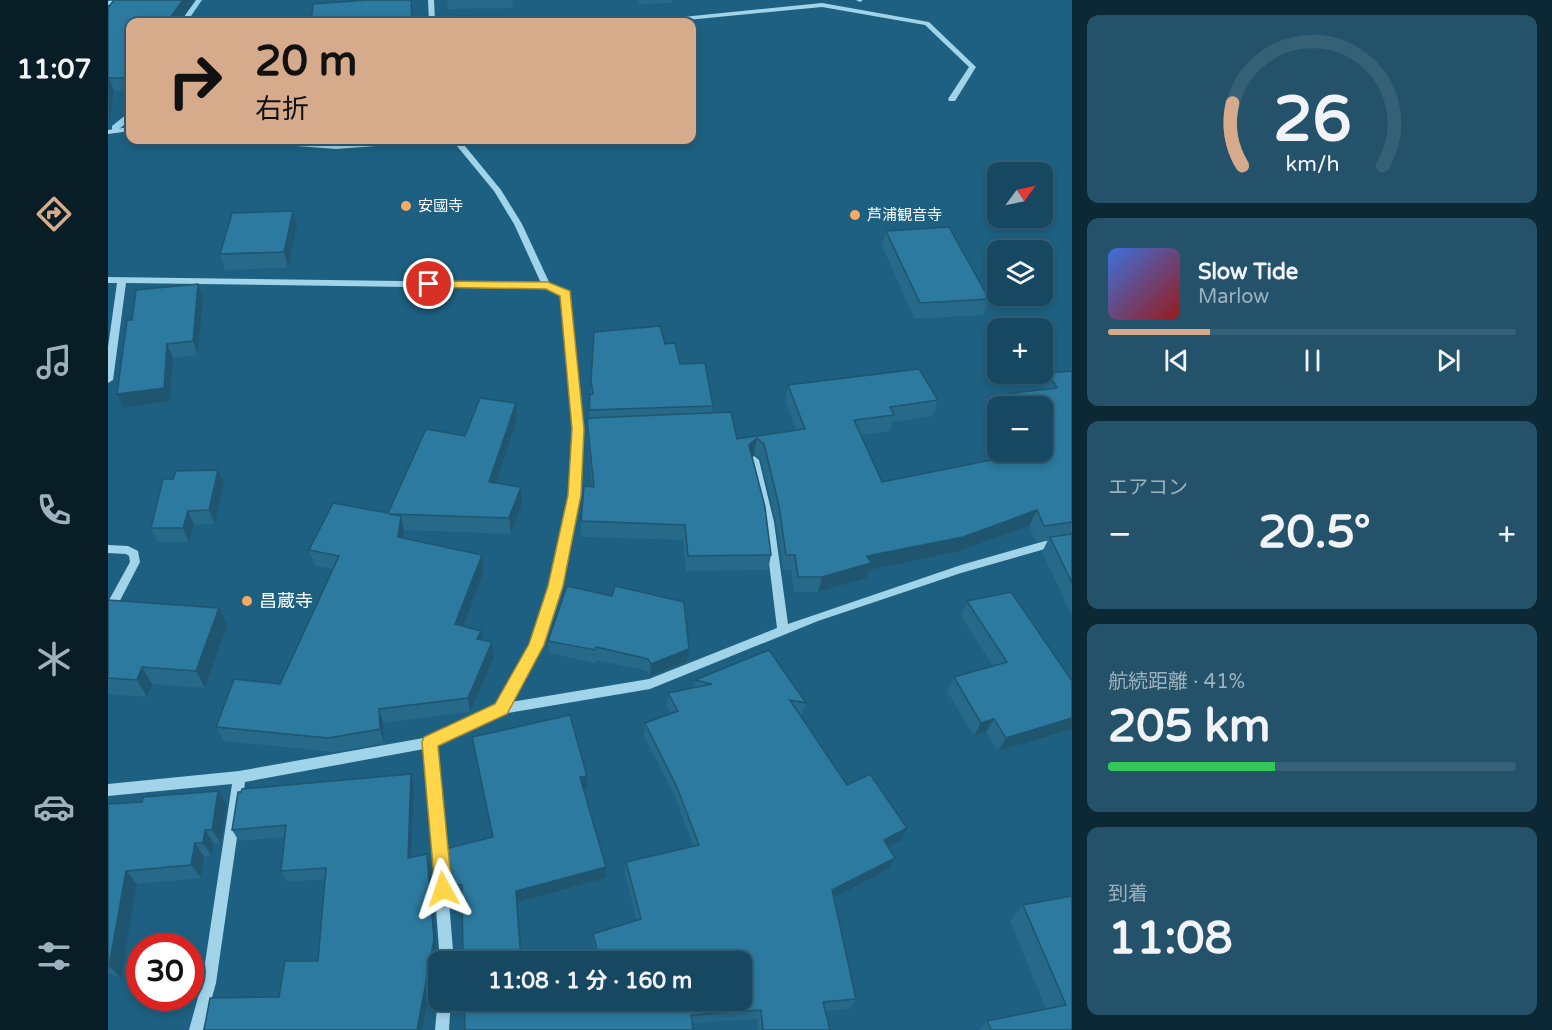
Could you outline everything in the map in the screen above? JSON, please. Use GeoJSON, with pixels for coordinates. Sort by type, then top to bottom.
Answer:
{"type":"FeatureCollection","features":[{"type":"Feature","properties":{"kind":"street"},"geometry":{"type":"LineString","coordinates":[[431,0],[432,18]]}},
{"type":"Feature","properties":{"kind":"street"},"geometry":{"type":"LineString","coordinates":[[692,18],[822,5],[927,22],[973,67],[952,99]]}},
{"type":"Feature","properties":{"kind":"street"},"geometry":{"type":"LineString","coordinates":[[108,132],[126,130]]}},
{"type":"Feature","properties":{"kind":"street"},"geometry":{"type":"LineString","coordinates":[[296,144],[336,147],[376,144]]}},
{"type":"Feature","properties":{"kind":"street"},"geometry":{"type":"LineString","coordinates":[[459,144],[497,190],[518,224],[548,286]]}},
{"type":"Feature","properties":{"kind":"street"},"geometry":{"type":"LineString","coordinates":[[108,280],[548,286],[566,294],[584,429],[574,495],[555,586],[537,645],[501,709]]}},
{"type":"Feature","properties":{"kind":"street"},"geometry":{"type":"LineString","coordinates":[[108,380],[122,280]]}},
{"type":"Feature","properties":{"kind":"street"},"geometry":{"type":"LineString","coordinates":[[754,460],[769,522],[783,630]]}},
{"type":"Feature","properties":{"kind":"street"},"geometry":{"type":"LineString","coordinates":[[108,790],[239,777],[430,742],[501,709],[650,684],[783,630],[961,569],[1046,544],[1072,542]]}},
{"type":"Feature","properties":{"kind":"street"},"geometry":{"type":"LineString","coordinates":[[108,549],[128,550],[134,554],[135,562],[108,613]]}},
{"type":"Feature","properties":{"kind":"street"},"geometry":{"type":"LineString","coordinates":[[430,742],[446,951]]}},
{"type":"Feature","properties":{"kind":"street"},"geometry":{"type":"LineString","coordinates":[[196,1030],[209,983],[239,777]]}},
{"type":"Feature","properties":{"kind":"street"},"geometry":{"type":"LineString","coordinates":[[442,1030],[443,1011]]}},
{"type":"Feature","properties":{"kind":"building"},"geometry":{"type":"Polygon","coordinates":[[[114,0],[183,0],[170,18],[126,18],[126,78],[109,78],[108,85],[108,8],[114,0]]]}},
{"type":"Feature","properties":{"kind":"building"},"geometry":{"type":"Polygon","coordinates":[[[366,0],[411,0],[412,18],[311,18],[313,4],[366,0]]]}},
{"type":"Feature","properties":{"kind":"building"},"geometry":{"type":"Polygon","coordinates":[[[293,211],[284,252],[220,254],[232,213],[293,211]]]}},
{"type":"Feature","properties":{"kind":"building"},"geometry":{"type":"Polygon","coordinates":[[[949,227],[987,299],[920,303],[886,231],[949,227]]]}},
{"type":"Feature","properties":{"kind":"building"},"geometry":{"type":"Polygon","coordinates":[[[198,284],[193,341],[167,344],[164,388],[117,394],[127,320],[132,320],[136,290],[198,284]]]}},
{"type":"Feature","properties":{"kind":"building"},"geometry":{"type":"Polygon","coordinates":[[[660,326],[665,344],[675,343],[680,364],[705,363],[713,406],[589,410],[590,394],[593,394],[591,381],[594,332],[660,326]]]}},
{"type":"Feature","properties":{"kind":"building"},"geometry":{"type":"Polygon","coordinates":[[[919,369],[938,400],[890,407],[894,415],[854,420],[882,482],[987,461],[1053,462],[1053,396],[997,395],[1057,388],[1053,381],[1053,373],[1072,371],[1072,522],[1044,526],[1037,510],[963,537],[867,556],[871,563],[822,577],[798,577],[795,555],[786,555],[779,506],[764,444],[757,438],[749,445],[765,507],[771,555],[688,556],[685,525],[581,521],[584,486],[594,487],[587,420],[590,418],[731,412],[737,439],[805,429],[788,385],[919,369]]]}},
{"type":"Feature","properties":{"kind":"building"},"geometry":{"type":"Polygon","coordinates":[[[480,398],[516,403],[489,482],[521,487],[509,518],[389,514],[401,516],[398,537],[482,555],[455,624],[481,631],[477,639],[492,642],[468,698],[379,709],[380,729],[328,738],[216,727],[234,679],[280,684],[339,556],[309,550],[333,503],[388,513],[426,429],[465,436],[480,398]]]}},
{"type":"Feature","properties":{"kind":"building"},"geometry":{"type":"Polygon","coordinates":[[[218,470],[209,510],[188,511],[183,528],[151,528],[163,479],[173,479],[176,471],[218,470]]]}},
{"type":"Feature","properties":{"kind":"building"},"geometry":{"type":"Polygon","coordinates":[[[1072,534],[1072,583],[1050,537],[1072,534]]]}},
{"type":"Feature","properties":{"kind":"building"},"geometry":{"type":"Polygon","coordinates":[[[567,586],[612,596],[615,586],[684,602],[689,649],[651,664],[648,659],[596,647],[595,650],[548,641],[567,586]]]}},
{"type":"Feature","properties":{"kind":"building"},"geometry":{"type":"Polygon","coordinates":[[[1011,592],[1072,681],[1072,718],[1006,738],[994,719],[981,723],[954,677],[1007,662],[967,601],[1011,592]]]}},
{"type":"Feature","properties":{"kind":"building"},"geometry":{"type":"Polygon","coordinates":[[[108,600],[219,608],[196,671],[142,667],[137,680],[108,678],[108,600]]]}},
{"type":"Feature","properties":{"kind":"building"},"geometry":{"type":"Polygon","coordinates":[[[769,650],[806,703],[790,700],[847,785],[870,774],[907,828],[884,840],[895,858],[832,890],[856,999],[823,1002],[830,1030],[763,1030],[761,1010],[752,1011],[752,951],[597,951],[593,934],[641,919],[626,862],[699,845],[677,787],[645,723],[678,711],[668,693],[712,684],[695,680],[769,650]]]}},
{"type":"Feature","properties":{"kind":"building"},"geometry":{"type":"Polygon","coordinates":[[[570,715],[587,776],[580,777],[606,867],[516,891],[520,951],[463,951],[462,885],[448,884],[445,849],[493,837],[472,737],[570,715]]]}},
{"type":"Feature","properties":{"kind":"building"},"geometry":{"type":"Polygon","coordinates":[[[411,774],[408,858],[427,854],[434,940],[432,951],[428,951],[428,972],[417,1030],[204,1030],[210,998],[279,997],[285,961],[318,961],[326,868],[281,871],[286,825],[232,830],[238,792],[242,789],[411,774]]]}},
{"type":"Feature","properties":{"kind":"building"},"geometry":{"type":"Polygon","coordinates":[[[218,791],[212,830],[205,830],[203,843],[195,843],[191,865],[126,871],[108,966],[108,804],[142,802],[143,797],[218,791]]]}},
{"type":"Feature","properties":{"kind":"building"},"geometry":{"type":"Polygon","coordinates":[[[1072,896],[1072,1030],[991,1030],[987,1021],[1066,1005],[1023,905],[1072,896]]]}},
{"type":"Feature","properties":{"kind":"building"},"geometry":{"type":"Polygon","coordinates":[[[464,1011],[747,1011],[691,1015],[693,1030],[465,1030],[464,1011]]]}},
{"type":"Feature","properties":{"kind":"waterway"},"geometry":{"type":"LineString","coordinates":[[108,3],[118,0]]}},
{"type":"Feature","properties":{"kind":"waterway"},"geometry":{"type":"LineString","coordinates":[[187,18],[198,0]]}},
{"type":"Feature","properties":{"kind":"waterway"},"geometry":{"type":"LineString","coordinates":[[115,128],[126,119]]}},
{"type":"Feature","properties":{"kind":"place","name":"安國寺"},"geometry":{"type":"Point","coordinates":[406,206]}},
{"type":"Feature","properties":{"kind":"place","name":"芦浦観音寺"},"geometry":{"type":"Point","coordinates":[855,215]}},
{"type":"Feature","properties":{"kind":"place","name":"昌蔵寺"},"geometry":{"type":"Point","coordinates":[247,601]}},
{"type":"Feature","properties":{"kind":"route"},"geometry":{"type":"LineString","coordinates":[[429,284],[548,286],[566,294],[578,429],[574,495],[555,586],[537,645],[501,709],[430,742],[443,889]]}}]}
